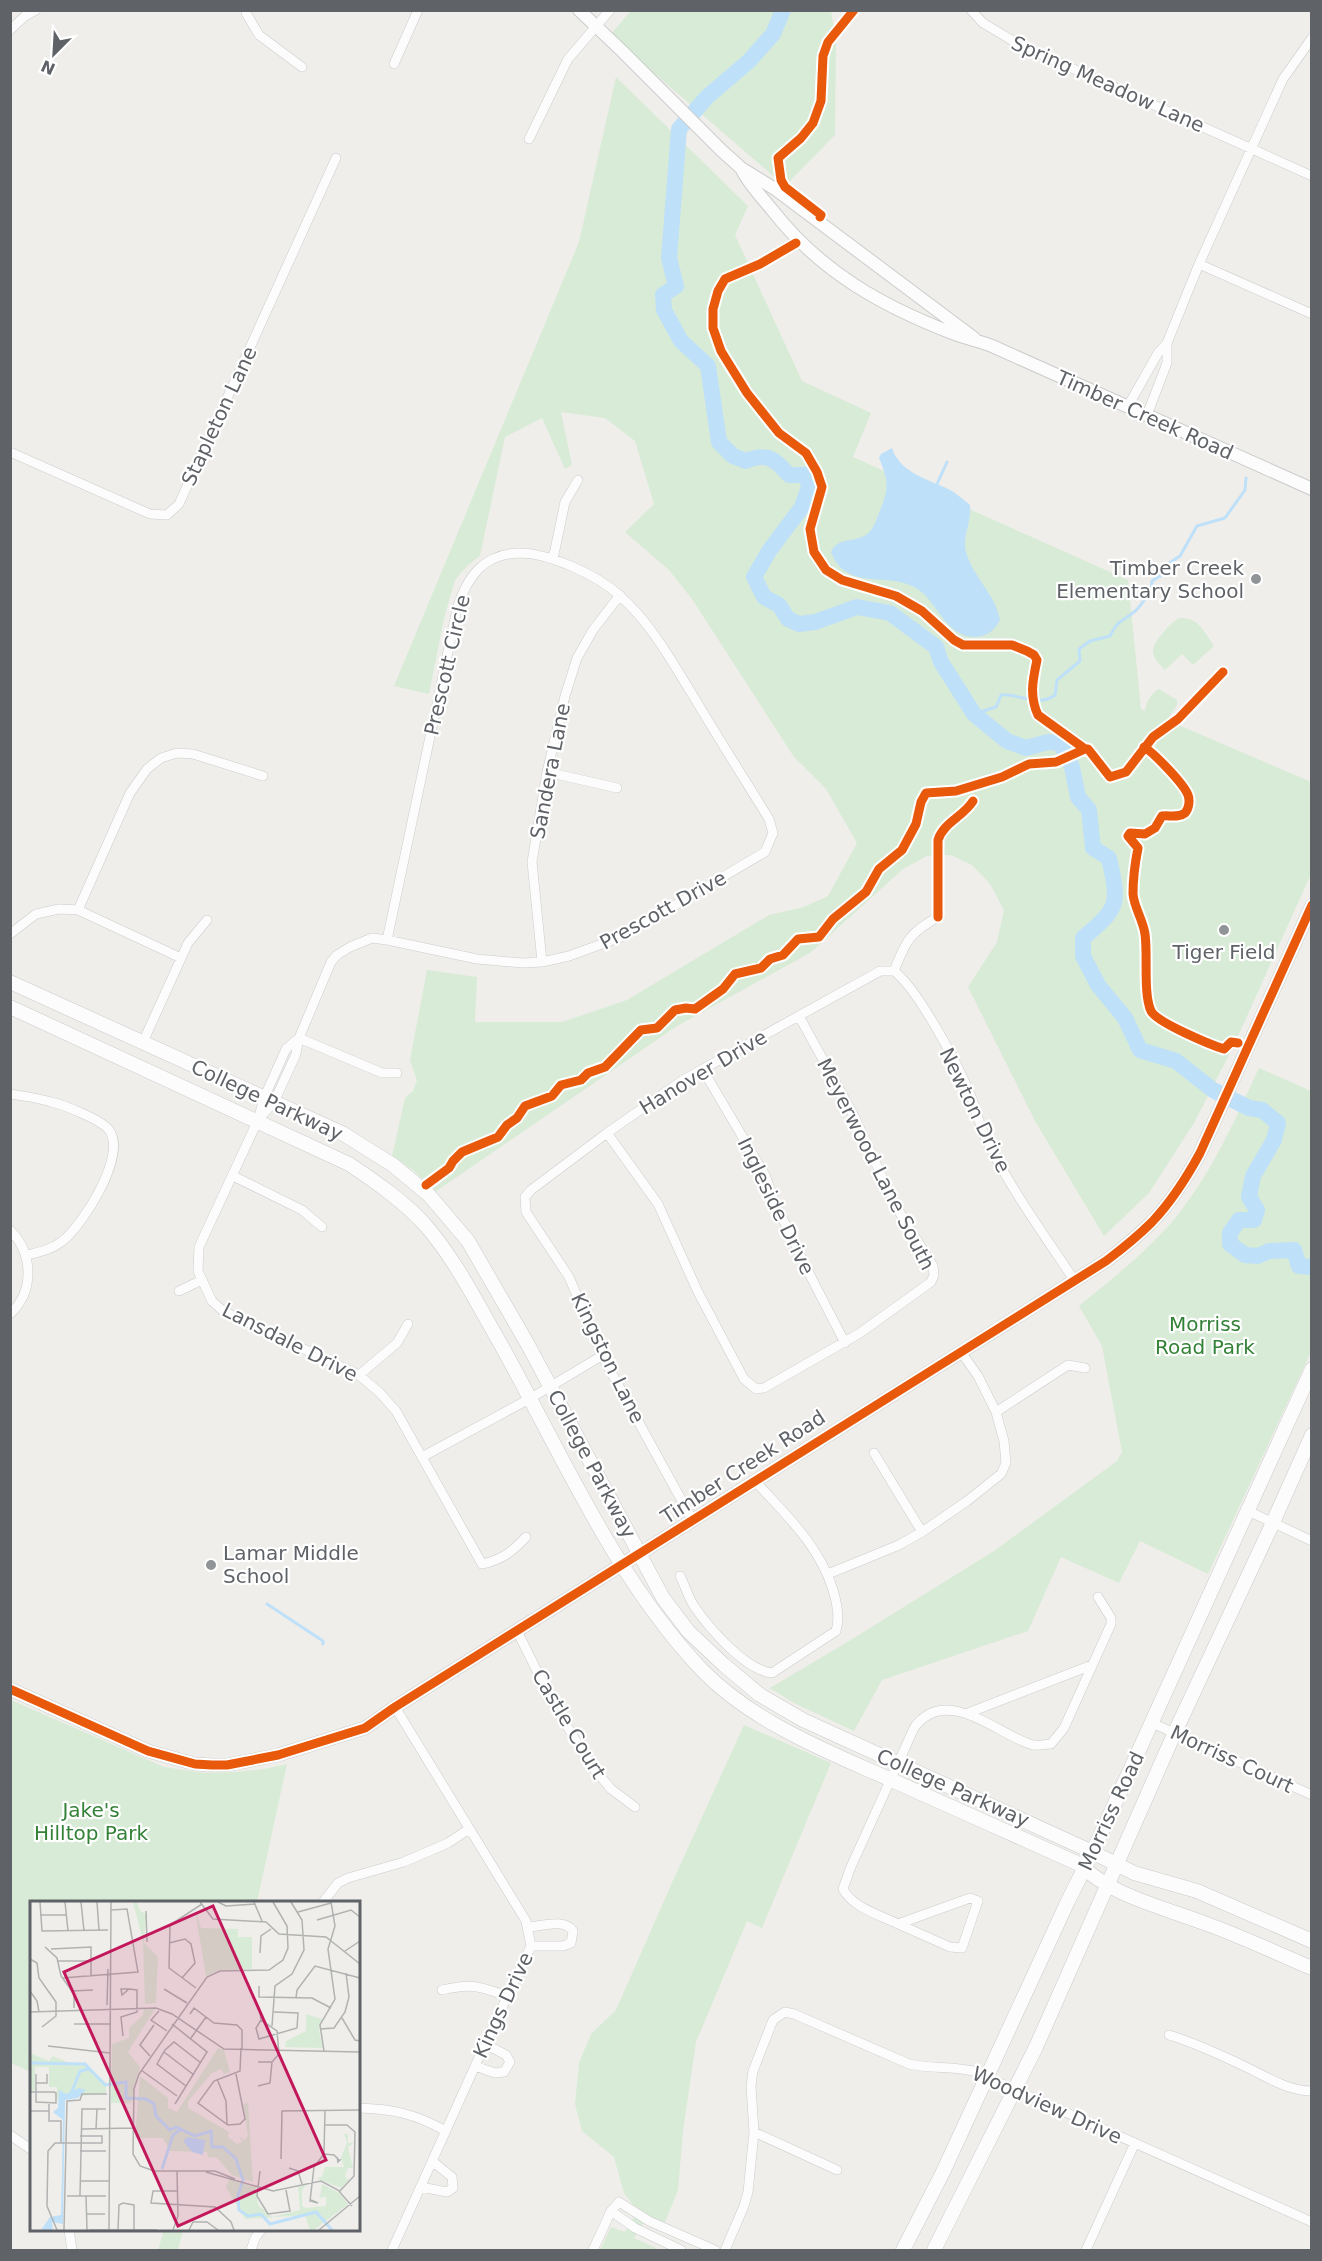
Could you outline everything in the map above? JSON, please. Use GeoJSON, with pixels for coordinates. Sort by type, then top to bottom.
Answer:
{"type":"FeatureCollection","features":[{"type":"Feature","properties":{"kind":"main road","name":"College Parkway"},"geometry":{"type":"LineString","coordinates":[[10,982],[362,1145],[393,1165],[429,1195],[468,1240],[550,1386],[663,1598],[688,1631],[760,1695],[803,1720],[1117,1865],[1160,1882],[1197,1891],[1311,1941]]}},
{"type":"Feature","properties":{"kind":"main road","name":"College Parkway"},"geometry":{"type":"LineString","coordinates":[[10,1007],[349,1164],[390,1193],[426,1226],[462,1276],[622,1566],[663,1627],[704,1671],[747,1706],[793,1734],[1079,1864],[1108,1886],[1141,1901],[1206,1923],[1311,1968]]}},
{"type":"Feature","properties":{"kind":"main road","name":"Morriss Road"},"geometry":{"type":"LineString","coordinates":[[903,2250],[1093,1852],[1311,1369]]}},
{"type":"Feature","properties":{"kind":"main road","name":"Morriss Road"},"geometry":{"type":"LineString","coordinates":[[934,2250],[1015,2090],[1311,1435]]}},
{"type":"Feature","properties":{"kind":"street"},"geometry":{"type":"LineString","coordinates":[[10,30],[25,16],[36,10]]}},
{"type":"Feature","properties":{"kind":"street"},"geometry":{"type":"LineString","coordinates":[[394,64],[418,10]]}},
{"type":"Feature","properties":{"kind":"street","name":"Timber Creek Road"},"geometry":{"type":"LineString","coordinates":[[579,10],[741,168],[775,189],[902,285],[958,324],[979,342]]}},
{"type":"Feature","properties":{"kind":"street"},"geometry":{"type":"LineString","coordinates":[[529,139],[568,59],[610,10]]}},
{"type":"Feature","properties":{"kind":"street","name":"Spring Meadow Lane"},"geometry":{"type":"LineString","coordinates":[[971,10],[989,28],[1018,44],[1311,176]]}},
{"type":"Feature","properties":{"kind":"street"},"geometry":{"type":"LineString","coordinates":[[246,12],[259,35],[302,67]]}},
{"type":"Feature","properties":{"kind":"street"},"geometry":{"type":"LineString","coordinates":[[1128,406],[1158,353],[1167,343],[1199,264],[1283,79],[1311,38]]}},
{"type":"Feature","properties":{"kind":"street","name":"Stapleton Lane"},"geometry":{"type":"LineString","coordinates":[[10,452],[150,514],[167,515],[179,504],[336,158]]}},
{"type":"Feature","properties":{"kind":"street","name":"Timber Creek Road"},"geometry":{"type":"LineString","coordinates":[[741,168],[748,182],[793,235],[847,281],[873,298],[1128,406],[1311,489]]}},
{"type":"Feature","properties":{"kind":"street"},"geometry":{"type":"LineString","coordinates":[[1199,264],[1311,314]]}},
{"type":"Feature","properties":{"kind":"street"},"geometry":{"type":"LineString","coordinates":[[1147,415],[1167,363],[1167,343]]}},
{"type":"Feature","properties":{"kind":"street"},"geometry":{"type":"LineString","coordinates":[[553,559],[566,502],[578,480]]}},
{"type":"Feature","properties":{"kind":"street","name":"Prescott Circle"},"geometry":{"type":"LineString","coordinates":[[387,940],[460,599],[473,572],[486,562],[514,553],[553,559],[588,575],[620,595],[656,636],[770,824]]}},
{"type":"Feature","properties":{"kind":"street","name":"Sandera Lane"},"geometry":{"type":"LineString","coordinates":[[542,962],[532,862],[547,772],[565,696],[578,658],[592,630],[620,595]]}},
{"type":"Feature","properties":{"kind":"street"},"geometry":{"type":"LineString","coordinates":[[78,910],[130,793],[147,769],[161,758],[177,753],[193,754],[263,776]]}},
{"type":"Feature","properties":{"kind":"street"},"geometry":{"type":"LineString","coordinates":[[547,772],[617,788]]}},
{"type":"Feature","properties":{"kind":"street","name":"Prescott Drive"},"geometry":{"type":"LineString","coordinates":[[258,1120],[296,1054],[298,1038],[324,974],[337,955],[350,947],[372,938],[477,959],[522,963],[542,962],[585,952],[621,937],[765,852],[773,833],[770,824]]}},
{"type":"Feature","properties":{"kind":"street","name":"Timber Creek Road"},"geometry":{"type":"LineString","coordinates":[[10,1689],[148,1751],[187,1762],[212,1765],[227,1765],[278,1755],[365,1728],[1106,1261],[1154,1220],[1195,1163],[1311,905]]}},
{"type":"Feature","properties":{"kind":"street"},"geometry":{"type":"LineString","coordinates":[[10,934],[36,914],[59,909],[78,910],[181,958]]}},
{"type":"Feature","properties":{"kind":"street"},"geometry":{"type":"LineString","coordinates":[[894,971],[902,950],[912,934],[938,917]]}},
{"type":"Feature","properties":{"kind":"street"},"geometry":{"type":"LineString","coordinates":[[143,1042],[188,944],[207,920]]}},
{"type":"Feature","properties":{"kind":"street","name":"Hanover Drive"},"geometry":{"type":"LineString","coordinates":[[525,1197],[531,1190],[607,1133],[682,1080],[704,1070],[880,971],[894,971]]}},
{"type":"Feature","properties":{"kind":"street","name":"Newton Drive"},"geometry":{"type":"LineString","coordinates":[[894,971],[909,986],[953,1059],[970,1094],[987,1143],[1002,1170],[1074,1280]]}},
{"type":"Feature","properties":{"kind":"street","name":"Meyerwood Lane South"},"geometry":{"type":"LineString","coordinates":[[607,1133],[657,1204],[698,1292],[744,1379],[756,1389],[765,1388],[845,1343],[931,1282],[934,1275],[933,1266],[895,1205],[854,1116],[799,1016]]}},
{"type":"Feature","properties":{"kind":"street"},"geometry":{"type":"LineString","coordinates":[[298,1038],[382,1073],[397,1073]]}},
{"type":"Feature","properties":{"kind":"street","name":"Ingleside Drive"},"geometry":{"type":"LineString","coordinates":[[704,1070],[765,1175],[776,1205],[845,1343]]}},
{"type":"Feature","properties":{"kind":"street"},"geometry":{"type":"LineString","coordinates":[[10,1094],[51,1101],[100,1123],[109,1131],[113,1144],[114,1155],[107,1173],[81,1222],[61,1242],[50,1249],[27,1255]]}},
{"type":"Feature","properties":{"kind":"street","name":"Lansdale Drive"},"geometry":{"type":"LineString","coordinates":[[258,1120],[199,1247],[197,1264],[212,1300],[223,1311],[359,1375],[380,1393],[396,1411],[483,1564],[498,1561],[512,1552],[526,1536]]}},
{"type":"Feature","properties":{"kind":"street"},"geometry":{"type":"LineString","coordinates":[[233,1176],[303,1210],[322,1227]]}},
{"type":"Feature","properties":{"kind":"street","name":"Kingston Lane"},"geometry":{"type":"LineString","coordinates":[[525,1197],[526,1212],[569,1277],[603,1355],[655,1455],[693,1521]]}},
{"type":"Feature","properties":{"kind":"street"},"geometry":{"type":"LineString","coordinates":[[10,1230],[21,1242],[27,1255],[29,1269],[20,1304],[10,1314]]}},
{"type":"Feature","properties":{"kind":"street"},"geometry":{"type":"LineString","coordinates":[[179,1291],[202,1280]]}},
{"type":"Feature","properties":{"kind":"street"},"geometry":{"type":"LineString","coordinates":[[359,1375],[397,1343],[408,1324]]}},
{"type":"Feature","properties":{"kind":"street"},"geometry":{"type":"LineString","coordinates":[[828,1574],[899,1545],[922,1532],[968,1501],[1002,1474],[1006,1463],[1004,1441],[996,1412],[983,1384],[961,1352]]}},
{"type":"Feature","properties":{"kind":"street"},"geometry":{"type":"LineString","coordinates":[[422,1456],[531,1398],[603,1355]]}},
{"type":"Feature","properties":{"kind":"street"},"geometry":{"type":"LineString","coordinates":[[996,1412],[1068,1365],[1085,1368]]}},
{"type":"Feature","properties":{"kind":"street"},"geometry":{"type":"LineString","coordinates":[[874,1453],[922,1532]]}},
{"type":"Feature","properties":{"kind":"street"},"geometry":{"type":"LineString","coordinates":[[680,1576],[693,1605],[713,1631],[761,1672],[772,1673],[836,1631],[839,1622],[835,1598],[828,1574],[815,1549],[798,1526],[755,1481]]}},
{"type":"Feature","properties":{"kind":"street"},"geometry":{"type":"LineString","coordinates":[[1248,1511],[1311,1541]]}},
{"type":"Feature","properties":{"kind":"street"},"geometry":{"type":"LineString","coordinates":[[898,1924],[970,1898],[978,1901],[962,1948],[950,1947],[898,1924],[855,1904],[848,1899],[843,1889],[915,1728],[929,1715],[944,1711],[968,1713],[1033,1745],[1051,1744],[1064,1728],[1111,1621],[1098,1597]]}},
{"type":"Feature","properties":{"kind":"street","name":"Castle Court"},"geometry":{"type":"LineString","coordinates":[[517,1631],[547,1694],[590,1764],[611,1790],[634,1807]]}},
{"type":"Feature","properties":{"kind":"street"},"geometry":{"type":"LineString","coordinates":[[968,1713],[1092,1665]]}},
{"type":"Feature","properties":{"kind":"street","name":"Kings Drive"},"geometry":{"type":"LineString","coordinates":[[392,2250],[531,1946],[529,1927],[395,1707]]}},
{"type":"Feature","properties":{"kind":"street","name":"Morriss Court"},"geometry":{"type":"LineString","coordinates":[[1152,1722],[1311,1795]]}},
{"type":"Feature","properties":{"kind":"street"},"geometry":{"type":"LineString","coordinates":[[324,1901],[338,1883],[348,1878],[404,1862],[448,1843],[470,1829]]}},
{"type":"Feature","properties":{"kind":"street"},"geometry":{"type":"LineString","coordinates":[[529,1927],[561,1923],[570,1926],[573,1931],[570,1943],[563,1946],[531,1946]]}},
{"type":"Feature","properties":{"kind":"street"},"geometry":{"type":"LineString","coordinates":[[442,1990],[466,1985],[507,1996]]}},
{"type":"Feature","properties":{"kind":"street","name":"Woodview Drive"},"geometry":{"type":"LineString","coordinates":[[754,2132],[752,2078],[769,2028],[778,2015],[785,2012],[909,2064],[958,2067],[987,2078],[1311,2222]]}},
{"type":"Feature","properties":{"kind":"street"},"geometry":{"type":"LineString","coordinates":[[1168,2035],[1273,2081],[1302,2091],[1311,2091]]}},
{"type":"Feature","properties":{"kind":"street"},"geometry":{"type":"LineString","coordinates":[[475,2066],[495,2073],[504,2072],[508,2067],[510,2062],[506,2055],[485,2044]]}},
{"type":"Feature","properties":{"kind":"street"},"geometry":{"type":"LineString","coordinates":[[360,2108],[390,2109],[416,2116],[446,2131]]}},
{"type":"Feature","properties":{"kind":"street"},"geometry":{"type":"LineString","coordinates":[[725,2250],[748,2192],[754,2132],[837,2170]]}},
{"type":"Feature","properties":{"kind":"street"},"geometry":{"type":"LineString","coordinates":[[10,2135],[30,2149]]}},
{"type":"Feature","properties":{"kind":"street"},"geometry":{"type":"LineString","coordinates":[[1086,2250],[1135,2143]]}},
{"type":"Feature","properties":{"kind":"street"},"geometry":{"type":"LineString","coordinates":[[421,2187],[447,2192],[453,2188],[452,2177],[432,2161]]}},
{"type":"Feature","properties":{"kind":"street"},"geometry":{"type":"LineString","coordinates":[[593,2250],[611,2211],[619,2202],[649,2221],[715,2250]]}},
{"type":"Feature","properties":{"kind":"street"},"geometry":{"type":"LineString","coordinates":[[611,2211],[634,2228],[681,2250]]}},
{"type":"Feature","properties":{"kind":"street"},"geometry":{"type":"LineString","coordinates":[[69,2231],[72,2250]]}},
{"type":"Feature","properties":{"kind":"street"},"geometry":{"type":"LineString","coordinates":[[251,2250],[260,2231]]}},
{"type":"Feature","properties":{"kind":"green space"},"geometry":{"type":"Polygon","coordinates":[[[631,11],[831,11],[836,43],[835,135],[785,186],[610,35],[631,11]]]}},
{"type":"Feature","properties":{"kind":"green space"},"geometry":{"type":"Polygon","coordinates":[[[616,77],[748,206],[735,235],[802,381],[871,413],[853,457],[1128,580],[1141,709],[1145,711],[1150,698],[1159,689],[1177,700],[1177,705],[1167,720],[1311,782],[1311,874],[1234,1045],[1194,1123],[1149,1193],[1104,1236],[1035,1121],[968,987],[997,942],[1004,910],[990,884],[972,865],[951,855],[927,856],[903,869],[810,953],[677,1026],[435,1192],[413,1170],[392,1156],[405,1098],[413,1091],[417,1081],[410,1060],[427,970],[477,977],[475,1022],[562,1022],[627,1000],[769,915],[804,907],[828,896],[857,843],[826,789],[794,757],[692,599],[669,570],[625,532],[654,504],[635,441],[605,418],[561,412],[572,465],[565,469],[542,418],[505,437],[480,556],[468,565],[455,580],[444,618],[429,694],[394,686],[579,242],[616,77]]]}},
{"type":"Feature","properties":{"kind":"green space"},"geometry":{"type":"Polygon","coordinates":[[[1179,618],[1196,622],[1214,646],[1193,665],[1182,654],[1165,670],[1155,658],[1153,649],[1162,634],[1179,618]]]}},
{"type":"Feature","properties":{"kind":"green space","name":"Morriss Road Park"},"geometry":{"type":"Polygon","coordinates":[[[1259,1068],[1311,1091],[1311,1352],[1208,1574],[1140,1541],[1119,1583],[1061,1557],[1028,1631],[882,1680],[854,1731],[794,1703],[770,1688],[994,1551],[1117,1461],[1122,1452],[1102,1346],[1079,1306],[1145,1250],[1180,1212],[1214,1160],[1259,1068]]]}},
{"type":"Feature","properties":{"kind":"green space","name":"Jake's Hilltop Park"},"geometry":{"type":"Polygon","coordinates":[[[11,1700],[164,1767],[204,1773],[264,1769],[287,1764],[257,1901],[30,1901],[30,2072],[11,2063],[11,1700]]]}},
{"type":"Feature","properties":{"kind":"green space"},"geometry":{"type":"Polygon","coordinates":[[[744,1725],[831,1763],[762,1928],[747,1921],[696,2042],[683,2131],[678,2190],[663,2227],[646,2219],[634,2238],[656,2248],[655,2250],[600,2250],[611,2227],[625,2232],[638,2211],[624,2193],[614,2157],[582,2131],[575,2104],[579,2063],[591,2034],[616,2010],[744,1725]]]}},
{"type":"Feature","properties":{"kind":"green space"},"geometry":{"type":"Polygon","coordinates":[[[164,2231],[183,2231],[178,2250],[158,2250],[164,2231]]]}},
{"type":"Feature","properties":{"kind":"water"},"geometry":{"type":"Polygon","coordinates":[[[892,448],[896,457],[909,470],[952,491],[970,505],[965,541],[966,552],[974,570],[994,602],[1000,620],[987,634],[975,637],[956,631],[916,588],[905,583],[869,579],[847,572],[838,564],[831,552],[837,544],[864,536],[874,526],[885,497],[886,485],[885,473],[879,458],[881,454],[892,448]]]}},
{"type":"Feature","properties":{"kind":"waterway"},"geometry":{"type":"LineString","coordinates":[[783,10],[773,34],[749,61],[707,97],[679,129],[669,258],[676,286],[663,295],[664,310],[681,341],[708,366],[719,442],[733,456],[746,461],[765,457],[775,461],[789,475],[807,475],[809,487],[802,507],[769,551],[754,577],[764,597],[779,605],[788,619],[799,624],[815,622],[857,607],[890,613],[936,647],[941,662],[974,714],[1007,741],[1026,748],[1048,742],[1060,743],[1072,767],[1078,797],[1089,810],[1093,848],[1109,858],[1115,895],[1110,911],[1083,938],[1083,956],[1098,985],[1125,1018],[1140,1050],[1176,1061],[1213,1090],[1249,1108],[1262,1110],[1278,1123],[1274,1140],[1253,1176],[1249,1197],[1257,1210],[1254,1220],[1239,1220],[1230,1233],[1230,1244],[1245,1255],[1258,1256],[1269,1251],[1294,1250],[1299,1266],[1312,1267]]}},
{"type":"Feature","properties":{"kind":"waterway"},"geometry":{"type":"LineString","coordinates":[[937,484],[947,462]]}},
{"type":"Feature","properties":{"kind":"waterway"},"geometry":{"type":"LineString","coordinates":[[974,714],[996,707],[1001,695],[1035,700],[1048,699],[1055,695],[1057,680],[1080,661],[1079,649],[1090,641],[1110,636],[1118,624],[1136,610],[1151,592],[1152,581],[1160,576],[1163,567],[1180,556],[1197,526],[1225,518],[1245,490],[1246,478]]}},
{"type":"Feature","properties":{"kind":"waterway"},"geometry":{"type":"LineString","coordinates":[[267,1604],[323,1641],[323,1644]]}},
{"type":"Feature","properties":{"kind":"cycle path"},"geometry":{"type":"LineString","coordinates":[[820,217],[821,215],[785,187],[781,180],[778,158],[801,138],[813,123],[821,101],[823,56],[828,42],[854,10]]}},
{"type":"Feature","properties":{"kind":"cycle path"},"geometry":{"type":"LineString","coordinates":[[426,1185],[449,1168],[462,1152],[498,1137],[507,1125],[517,1118],[525,1106],[552,1096],[561,1085],[581,1080],[588,1073],[605,1067],[641,1030],[657,1028],[675,1010],[695,1009],[723,989],[735,974],[761,968],[770,959],[783,955],[798,939],[819,937],[833,919],[866,892],[879,869],[902,850],[916,824],[921,802],[926,793],[956,791],[1002,777],[1029,764],[1056,762],[1085,749],[1038,715],[1033,694],[1037,660],[1034,655],[1012,645],[963,645],[954,640],[922,611],[896,596],[842,580],[826,570],[814,552],[810,529],[822,487],[817,472],[806,453],[779,433],[747,393],[721,351],[713,328],[713,309],[718,291],[725,279],[760,264],[796,243]]}},
{"type":"Feature","properties":{"kind":"cycle path"},"geometry":{"type":"LineString","coordinates":[[1085,749],[1088,749],[1110,777],[1126,772],[1153,737],[1178,719],[1223,672]]}},
{"type":"Feature","properties":{"kind":"cycle path"},"geometry":{"type":"LineString","coordinates":[[1144,747],[1181,784],[1188,795],[1189,802],[1183,815],[1162,816],[1155,828],[1145,834],[1130,833],[1128,836],[1138,848],[1133,894],[1145,934],[1146,984],[1151,1011],[1173,1027],[1224,1049],[1231,1042],[1238,1043]]}},
{"type":"Feature","properties":{"kind":"cycle path"},"geometry":{"type":"LineString","coordinates":[[938,917],[938,840],[944,829],[973,801]]}},
{"type":"Feature","properties":{"kind":"cycle path"},"geometry":{"type":"LineString","coordinates":[[10,1689],[148,1751],[195,1764],[227,1765],[278,1755],[365,1728],[1106,1261],[1136,1237],[1166,1206],[1200,1153],[1312,905]]}},
{"type":"Feature","properties":{"kind":"place","name":"Timber Creek Elementary School"},"geometry":{"type":"Point","coordinates":[1256,579]}},
{"type":"Feature","properties":{"kind":"place","name":"Tiger Field"},"geometry":{"type":"Point","coordinates":[1224,930]}},
{"type":"Feature","properties":{"kind":"place","name":"Lamar Middle School"},"geometry":{"type":"Point","coordinates":[211,1565]}}]}
